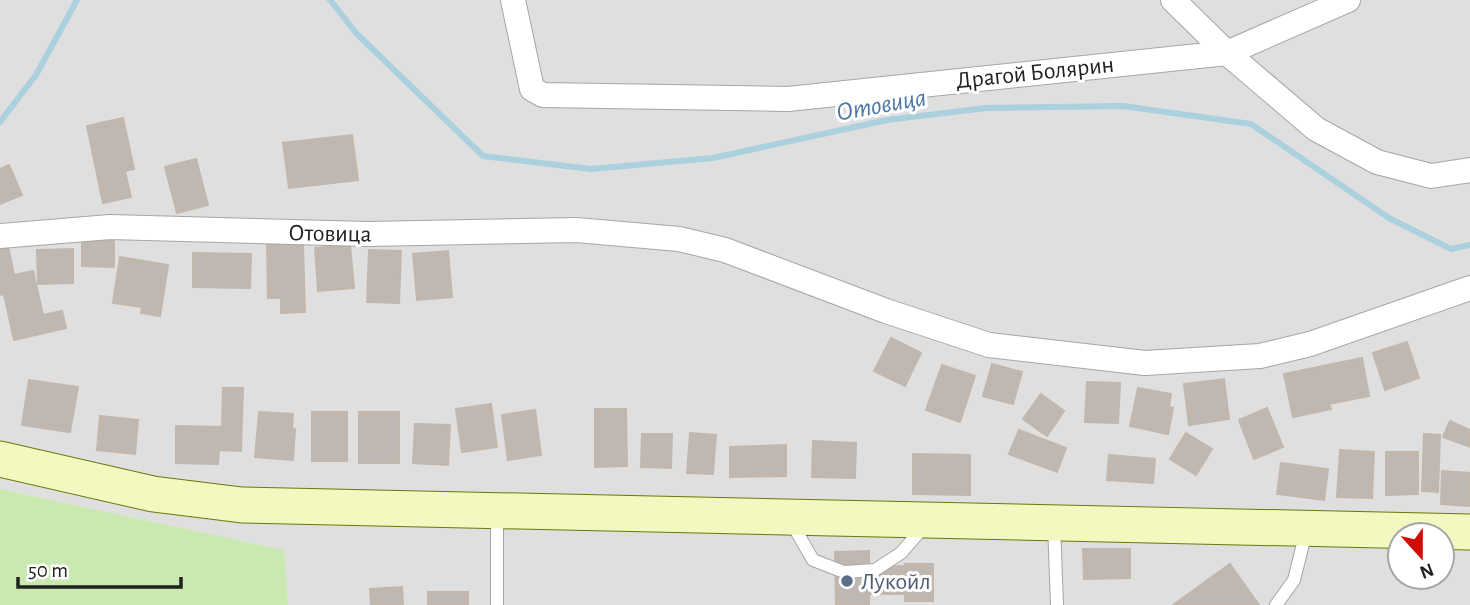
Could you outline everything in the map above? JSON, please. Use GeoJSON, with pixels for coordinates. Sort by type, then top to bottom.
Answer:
{"type":"FeatureCollection","features":[{"type":"Feature","properties":{"kind":"street","name":"Драгой Болярин"},"geometry":{"type":"LineString","coordinates":[[513,0],[532,89],[543,95],[788,99],[1227,53],[1348,0]]}},
{"type":"Feature","properties":{"kind":"street"},"geometry":{"type":"LineString","coordinates":[[1174,0],[1227,53],[1316,129],[1377,162],[1431,176],[1470,170]]}},
{"type":"Feature","properties":{"kind":"street","name":"Отовица"},"geometry":{"type":"LineString","coordinates":[[0,236],[110,227],[368,234],[577,230],[679,239],[725,250],[886,311],[989,345],[1145,363],[1273,353],[1310,344],[1470,288]]}},
{"type":"Feature","properties":{"kind":"street"},"geometry":{"type":"LineString","coordinates":[[0,458],[153,494],[242,505],[1470,531]]}},
{"type":"Feature","properties":{"kind":"lane"},"geometry":{"type":"LineString","coordinates":[[496,511],[497,605]]}},
{"type":"Feature","properties":{"kind":"lane"},"geometry":{"type":"LineString","coordinates":[[789,518],[813,560],[844,572],[875,570],[901,553],[929,521]]}},
{"type":"Feature","properties":{"kind":"lane"},"geometry":{"type":"LineString","coordinates":[[1054,523],[1058,605]]}},
{"type":"Feature","properties":{"kind":"lane"},"geometry":{"type":"LineString","coordinates":[[1276,605],[1294,580],[1307,528]]}},
{"type":"Feature","properties":{"kind":"shaded area"},"geometry":{"type":"Polygon","coordinates":[[[0,0],[1470,0],[1470,605],[288,605],[283,550],[0,489],[0,0]]]}},
{"type":"Feature","properties":{"kind":"green space"},"geometry":{"type":"Polygon","coordinates":[[[0,489],[284,550],[288,605],[0,605],[0,489]]]}},
{"type":"Feature","properties":{"kind":"building"},"geometry":{"type":"Polygon","coordinates":[[[123,118],[134,169],[125,171],[131,197],[103,203],[87,126],[123,118]]]}},
{"type":"Feature","properties":{"kind":"building"},"geometry":{"type":"Polygon","coordinates":[[[352,135],[358,180],[289,188],[283,143],[352,135]]]}},
{"type":"Feature","properties":{"kind":"building"},"geometry":{"type":"Polygon","coordinates":[[[196,159],[208,205],[177,213],[165,167],[196,159]]]}},
{"type":"Feature","properties":{"kind":"building"},"geometry":{"type":"Polygon","coordinates":[[[9,165],[22,195],[0,204],[0,169],[9,165]]]}},
{"type":"Feature","properties":{"kind":"building"},"geometry":{"type":"Polygon","coordinates":[[[82,237],[114,237],[114,267],[82,266],[82,237]]]}},
{"type":"Feature","properties":{"kind":"building"},"geometry":{"type":"Polygon","coordinates":[[[267,244],[303,244],[305,312],[281,313],[281,298],[268,298],[267,244]]]}},
{"type":"Feature","properties":{"kind":"building"},"geometry":{"type":"Polygon","coordinates":[[[350,245],[354,288],[318,291],[315,248],[350,245]]]}},
{"type":"Feature","properties":{"kind":"building"},"geometry":{"type":"Polygon","coordinates":[[[8,246],[14,275],[33,271],[43,315],[62,311],[66,328],[14,340],[4,294],[0,295],[0,247],[8,246]]]}},
{"type":"Feature","properties":{"kind":"building"},"geometry":{"type":"Polygon","coordinates":[[[73,249],[73,283],[38,284],[37,250],[73,249]]]}},
{"type":"Feature","properties":{"kind":"building"},"geometry":{"type":"Polygon","coordinates":[[[369,250],[401,251],[399,303],[367,302],[369,250]]]}},
{"type":"Feature","properties":{"kind":"building"},"geometry":{"type":"Polygon","coordinates":[[[448,251],[452,297],[417,300],[413,254],[448,251]]]}},
{"type":"Feature","properties":{"kind":"building"},"geometry":{"type":"Polygon","coordinates":[[[193,253],[251,254],[250,288],[193,287],[193,253]]]}},
{"type":"Feature","properties":{"kind":"building"},"geometry":{"type":"Polygon","coordinates":[[[120,257],[168,265],[160,316],[141,313],[142,307],[113,303],[120,257]]]}},
{"type":"Feature","properties":{"kind":"building"},"geometry":{"type":"Polygon","coordinates":[[[891,338],[921,353],[905,386],[874,371],[891,338]]]}},
{"type":"Feature","properties":{"kind":"building"},"geometry":{"type":"Polygon","coordinates":[[[1407,342],[1419,378],[1385,390],[1373,353],[1407,342]]]}},
{"type":"Feature","properties":{"kind":"building"},"geometry":{"type":"Polygon","coordinates":[[[1362,358],[1369,396],[1329,404],[1331,409],[1293,417],[1284,374],[1362,358]]]}},
{"type":"Feature","properties":{"kind":"building"},"geometry":{"type":"Polygon","coordinates":[[[992,364],[1022,372],[1013,404],[983,396],[992,364]]]}},
{"type":"Feature","properties":{"kind":"building"},"geometry":{"type":"Polygon","coordinates":[[[942,365],[975,376],[960,422],[926,410],[942,365]]]}},
{"type":"Feature","properties":{"kind":"building"},"geometry":{"type":"Polygon","coordinates":[[[1224,379],[1229,419],[1189,425],[1184,384],[1224,379]]]}},
{"type":"Feature","properties":{"kind":"building"},"geometry":{"type":"Polygon","coordinates":[[[29,380],[78,387],[70,432],[22,425],[29,380]]]}},
{"type":"Feature","properties":{"kind":"building"},"geometry":{"type":"Polygon","coordinates":[[[1087,382],[1120,383],[1118,423],[1085,422],[1087,382]]]}},
{"type":"Feature","properties":{"kind":"building"},"geometry":{"type":"Polygon","coordinates":[[[223,388],[243,388],[241,451],[219,450],[218,464],[176,463],[176,426],[222,427],[223,388]]]}},
{"type":"Feature","properties":{"kind":"building"},"geometry":{"type":"Polygon","coordinates":[[[1138,388],[1171,394],[1169,407],[1173,408],[1168,434],[1130,426],[1138,388]]]}},
{"type":"Feature","properties":{"kind":"building"},"geometry":{"type":"Polygon","coordinates":[[[1041,394],[1064,411],[1047,436],[1023,419],[1041,394]]]}},
{"type":"Feature","properties":{"kind":"building"},"geometry":{"type":"Polygon","coordinates":[[[491,404],[497,447],[462,452],[456,409],[491,404]]]}},
{"type":"Feature","properties":{"kind":"building"},"geometry":{"type":"Polygon","coordinates":[[[1267,408],[1283,447],[1254,459],[1239,420],[1267,408]]]}},
{"type":"Feature","properties":{"kind":"building"},"geometry":{"type":"Polygon","coordinates":[[[595,409],[626,409],[627,466],[595,467],[595,409]]]}},
{"type":"Feature","properties":{"kind":"building"},"geometry":{"type":"Polygon","coordinates":[[[535,410],[541,455],[508,460],[502,415],[535,410]]]}},
{"type":"Feature","properties":{"kind":"building"},"geometry":{"type":"Polygon","coordinates":[[[259,412],[293,414],[293,460],[255,457],[259,412]]]}},
{"type":"Feature","properties":{"kind":"building"},"geometry":{"type":"Polygon","coordinates":[[[312,412],[347,412],[347,461],[312,461],[312,412]]]}},
{"type":"Feature","properties":{"kind":"building"},"geometry":{"type":"Polygon","coordinates":[[[359,412],[399,412],[399,463],[359,463],[359,412]]]}},
{"type":"Feature","properties":{"kind":"building"},"geometry":{"type":"Polygon","coordinates":[[[100,416],[138,420],[135,454],[97,450],[100,416]]]}},
{"type":"Feature","properties":{"kind":"building"},"geometry":{"type":"Polygon","coordinates":[[[1450,421],[1470,430],[1470,447],[1443,437],[1450,421]]]}},
{"type":"Feature","properties":{"kind":"building"},"geometry":{"type":"Polygon","coordinates":[[[415,424],[450,425],[448,465],[413,463],[415,424]]]}},
{"type":"Feature","properties":{"kind":"building"},"geometry":{"type":"Polygon","coordinates":[[[1019,430],[1066,448],[1057,472],[1009,454],[1019,430]]]}},
{"type":"Feature","properties":{"kind":"building"},"geometry":{"type":"Polygon","coordinates":[[[690,433],[716,435],[713,474],[687,473],[690,433]]]}},
{"type":"Feature","properties":{"kind":"building"},"geometry":{"type":"Polygon","coordinates":[[[1186,433],[1212,449],[1196,475],[1170,459],[1186,433]]]}},
{"type":"Feature","properties":{"kind":"building"},"geometry":{"type":"Polygon","coordinates":[[[642,434],[672,434],[671,468],[641,467],[642,434]]]}},
{"type":"Feature","properties":{"kind":"building"},"geometry":{"type":"Polygon","coordinates":[[[1424,434],[1440,435],[1438,492],[1422,491],[1424,434]]]}},
{"type":"Feature","properties":{"kind":"building"},"geometry":{"type":"Polygon","coordinates":[[[813,441],[856,443],[855,478],[812,477],[813,441]]]}},
{"type":"Feature","properties":{"kind":"building"},"geometry":{"type":"Polygon","coordinates":[[[786,445],[786,476],[730,477],[730,447],[786,445]]]}},
{"type":"Feature","properties":{"kind":"building"},"geometry":{"type":"Polygon","coordinates":[[[1340,450],[1374,452],[1372,498],[1337,497],[1340,450]]]}},
{"type":"Feature","properties":{"kind":"building"},"geometry":{"type":"Polygon","coordinates":[[[1386,452],[1418,452],[1418,494],[1386,495],[1386,452]]]}},
{"type":"Feature","properties":{"kind":"building"},"geometry":{"type":"Polygon","coordinates":[[[913,454],[970,455],[970,495],[913,494],[913,454]]]}},
{"type":"Feature","properties":{"kind":"building"},"geometry":{"type":"Polygon","coordinates":[[[1109,455],[1155,459],[1153,483],[1107,480],[1109,455]]]}},
{"type":"Feature","properties":{"kind":"building"},"geometry":{"type":"Polygon","coordinates":[[[1281,463],[1328,469],[1324,500],[1277,494],[1281,463]]]}},
{"type":"Feature","properties":{"kind":"building"},"geometry":{"type":"Polygon","coordinates":[[[1442,471],[1470,473],[1470,506],[1441,504],[1442,471]]]}},
{"type":"Feature","properties":{"kind":"building"},"geometry":{"type":"Polygon","coordinates":[[[1083,549],[1130,549],[1130,578],[1084,579],[1083,549]]]}},
{"type":"Feature","properties":{"kind":"building"},"geometry":{"type":"Polygon","coordinates":[[[869,551],[869,567],[909,566],[909,594],[869,594],[869,605],[836,605],[835,552],[869,551]]]}},
{"type":"Feature","properties":{"kind":"building"},"geometry":{"type":"Polygon","coordinates":[[[905,564],[933,564],[933,601],[905,601],[905,564]]]}},
{"type":"Feature","properties":{"kind":"building"},"geometry":{"type":"Polygon","coordinates":[[[1230,564],[1259,605],[1173,605],[1230,564]]]}},
{"type":"Feature","properties":{"kind":"building"},"geometry":{"type":"Polygon","coordinates":[[[402,587],[403,605],[371,605],[370,589],[402,587]]]}},
{"type":"Feature","properties":{"kind":"building"},"geometry":{"type":"Polygon","coordinates":[[[428,592],[468,592],[468,605],[428,605],[428,592]]]}},
{"type":"Feature","properties":{"kind":"waterway","name":"Отовица"},"geometry":{"type":"LineString","coordinates":[[0,122],[36,75],[77,0]]}},
{"type":"Feature","properties":{"kind":"waterway","name":"Отовица"},"geometry":{"type":"LineString","coordinates":[[330,0],[357,34],[483,156],[591,169],[713,158],[887,120],[986,108],[1123,106],[1251,124],[1389,218],[1451,249],[1470,245]]}},
{"type":"Feature","properties":{"kind":"place","name":"Лукойл"},"geometry":{"type":"Point","coordinates":[847,581]}}]}
